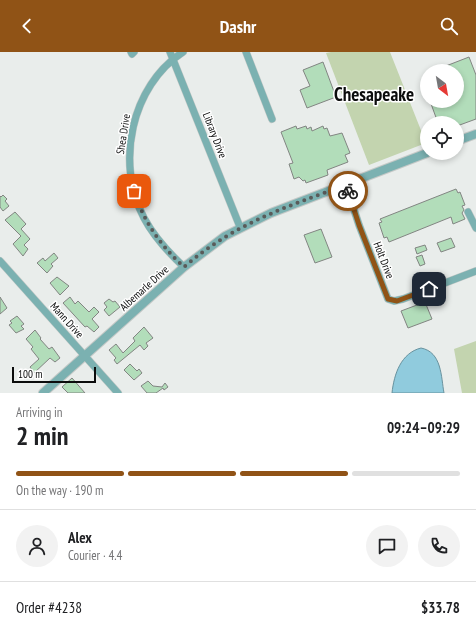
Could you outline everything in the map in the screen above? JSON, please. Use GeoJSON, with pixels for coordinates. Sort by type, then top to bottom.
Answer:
{"type":"FeatureCollection","features":[{"type":"Feature","properties":{"kind":"street","name":"Library Drive"},"geometry":{"type":"LineString","coordinates":[[170,52],[240,228]]}},
{"type":"Feature","properties":{"kind":"street","name":"Shea Drive"},"geometry":{"type":"LineString","coordinates":[[183,52],[172,60],[155,77],[142,99],[132,132],[130,164],[134,191],[144,218],[163,246],[184,267]]}},
{"type":"Feature","properties":{"kind":"street"},"geometry":{"type":"LineString","coordinates":[[246,52],[271,117]]}},
{"type":"Feature","properties":{"kind":"street"},"geometry":{"type":"LineString","coordinates":[[464,138],[476,134]]}},
{"type":"Feature","properties":{"kind":"street","name":"Albemarle Drive"},"geometry":{"type":"LineString","coordinates":[[43,393],[184,267],[210,246],[240,228],[277,210],[420,156]]}},
{"type":"Feature","properties":{"kind":"street","name":"Holt Drive"},"geometry":{"type":"LineString","coordinates":[[346,185],[359,225],[388,299],[394,301],[403,299],[476,271]]}},
{"type":"Feature","properties":{"kind":"street"},"geometry":{"type":"LineString","coordinates":[[468,212],[476,228]]}},
{"type":"Feature","properties":{"kind":"street","name":"Mann Drive"},"geometry":{"type":"LineString","coordinates":[[0,260],[118,393]]}},
{"type":"Feature","properties":{"kind":"green space"},"geometry":{"type":"Polygon","coordinates":[[[390,52],[420,128],[420,145],[369,165],[326,53],[390,52]]]}},
{"type":"Feature","properties":{"kind":"green space"},"geometry":{"type":"Polygon","coordinates":[[[476,341],[476,393],[462,393],[454,349],[476,341]]]}},
{"type":"Feature","properties":{"kind":"water"},"geometry":{"type":"Polygon","coordinates":[[[421,348],[428,350],[437,360],[441,373],[444,393],[392,393],[400,365],[408,354],[421,348]]]}},
{"type":"Feature","properties":{"kind":"building"},"geometry":{"type":"Polygon","coordinates":[[[469,57],[476,75],[476,119],[464,123],[464,116],[435,116],[433,108],[464,108],[464,64],[451,64],[469,57]]]}},
{"type":"Feature","properties":{"kind":"building"},"geometry":{"type":"Polygon","coordinates":[[[323,62],[336,97],[307,108],[300,90],[310,86],[303,70],[323,62]]]}},
{"type":"Feature","properties":{"kind":"building"},"geometry":{"type":"Polygon","coordinates":[[[296,126],[297,129],[306,126],[307,129],[311,127],[312,131],[323,126],[324,129],[327,128],[330,136],[342,133],[350,153],[345,155],[348,162],[327,170],[328,175],[306,183],[305,180],[303,181],[299,177],[294,179],[289,164],[293,163],[281,132],[296,126]]]}},
{"type":"Feature","properties":{"kind":"building"},"geometry":{"type":"Polygon","coordinates":[[[456,189],[458,193],[460,192],[465,205],[462,206],[464,210],[462,213],[465,219],[453,224],[451,217],[389,242],[387,237],[384,238],[379,223],[382,222],[380,219],[456,189]]]}},
{"type":"Feature","properties":{"kind":"building"},"geometry":{"type":"Polygon","coordinates":[[[3,195],[7,199],[5,201],[9,206],[3,211],[0,207],[0,196],[1,197],[3,195]]]}},
{"type":"Feature","properties":{"kind":"building"},"geometry":{"type":"Polygon","coordinates":[[[15,212],[26,224],[21,229],[30,239],[24,245],[28,249],[23,256],[13,244],[21,236],[5,220],[15,212]]]}},
{"type":"Feature","properties":{"kind":"building"},"geometry":{"type":"Polygon","coordinates":[[[321,229],[332,257],[315,263],[304,235],[321,229]]]}},
{"type":"Feature","properties":{"kind":"building"},"geometry":{"type":"Polygon","coordinates":[[[451,238],[455,247],[441,252],[437,243],[451,238]]]}},
{"type":"Feature","properties":{"kind":"building"},"geometry":{"type":"Polygon","coordinates":[[[425,245],[427,250],[417,254],[415,248],[425,245]]]}},
{"type":"Feature","properties":{"kind":"building"},"geometry":{"type":"Polygon","coordinates":[[[54,253],[58,258],[51,264],[53,266],[47,273],[37,263],[43,258],[45,261],[54,253]]]}},
{"type":"Feature","properties":{"kind":"building"},"geometry":{"type":"Polygon","coordinates":[[[422,255],[425,264],[420,266],[416,257],[422,255]]]}},
{"type":"Feature","properties":{"kind":"building"},"geometry":{"type":"Polygon","coordinates":[[[57,277],[69,286],[60,295],[50,283],[57,277]]]}},
{"type":"Feature","properties":{"kind":"building"},"geometry":{"type":"Polygon","coordinates":[[[0,297],[7,308],[0,314],[0,297]]]}},
{"type":"Feature","properties":{"kind":"building"},"geometry":{"type":"Polygon","coordinates":[[[70,297],[75,304],[78,301],[89,312],[94,307],[99,312],[92,319],[99,327],[94,332],[87,326],[85,327],[63,303],[70,297]]]}},
{"type":"Feature","properties":{"kind":"building"},"geometry":{"type":"Polygon","coordinates":[[[109,299],[113,302],[115,301],[120,307],[109,316],[104,310],[107,307],[104,303],[109,299]]]}},
{"type":"Feature","properties":{"kind":"building"},"geometry":{"type":"Polygon","coordinates":[[[425,302],[432,319],[408,328],[401,311],[425,302]]]}},
{"type":"Feature","properties":{"kind":"building"},"geometry":{"type":"Polygon","coordinates":[[[17,316],[24,324],[21,326],[24,329],[16,333],[9,325],[12,323],[10,321],[17,316]]]}},
{"type":"Feature","properties":{"kind":"building"},"geometry":{"type":"Polygon","coordinates":[[[144,327],[153,338],[146,343],[148,346],[144,350],[140,345],[117,364],[114,360],[116,358],[109,350],[116,344],[123,353],[135,341],[133,338],[144,327]]]}},
{"type":"Feature","properties":{"kind":"building"},"geometry":{"type":"Polygon","coordinates":[[[35,330],[41,338],[40,339],[49,349],[52,347],[60,358],[55,362],[50,358],[34,373],[30,367],[39,359],[31,349],[33,347],[26,339],[35,330]]]}},
{"type":"Feature","properties":{"kind":"building"},"geometry":{"type":"Polygon","coordinates":[[[130,364],[137,371],[139,369],[142,373],[134,380],[124,370],[130,364]]]}},
{"type":"Feature","properties":{"kind":"building"},"geometry":{"type":"Polygon","coordinates":[[[72,378],[85,393],[68,393],[62,387],[72,378]]]}},
{"type":"Feature","properties":{"kind":"building"},"geometry":{"type":"Polygon","coordinates":[[[148,381],[153,386],[162,387],[165,383],[168,387],[164,390],[163,388],[156,393],[147,393],[141,386],[148,381]]]}},
{"type":"Feature","properties":{"kind":"way so far"},"geometry":{"type":"LineString","coordinates":[[134,191],[144,218],[153,233],[163,246],[184,267],[210,246],[253,221],[346,185],[348,191]]}},
{"type":"Feature","properties":{"kind":"district","name":"Chesapeake"},"geometry":{"type":"Point","coordinates":[374,94]}},
{"type":"Feature","properties":{"kind":"route"},"geometry":{"type":"LineString","coordinates":[[348,191],[359,225],[388,299],[391,301],[397,301],[429,289]]}}]}
